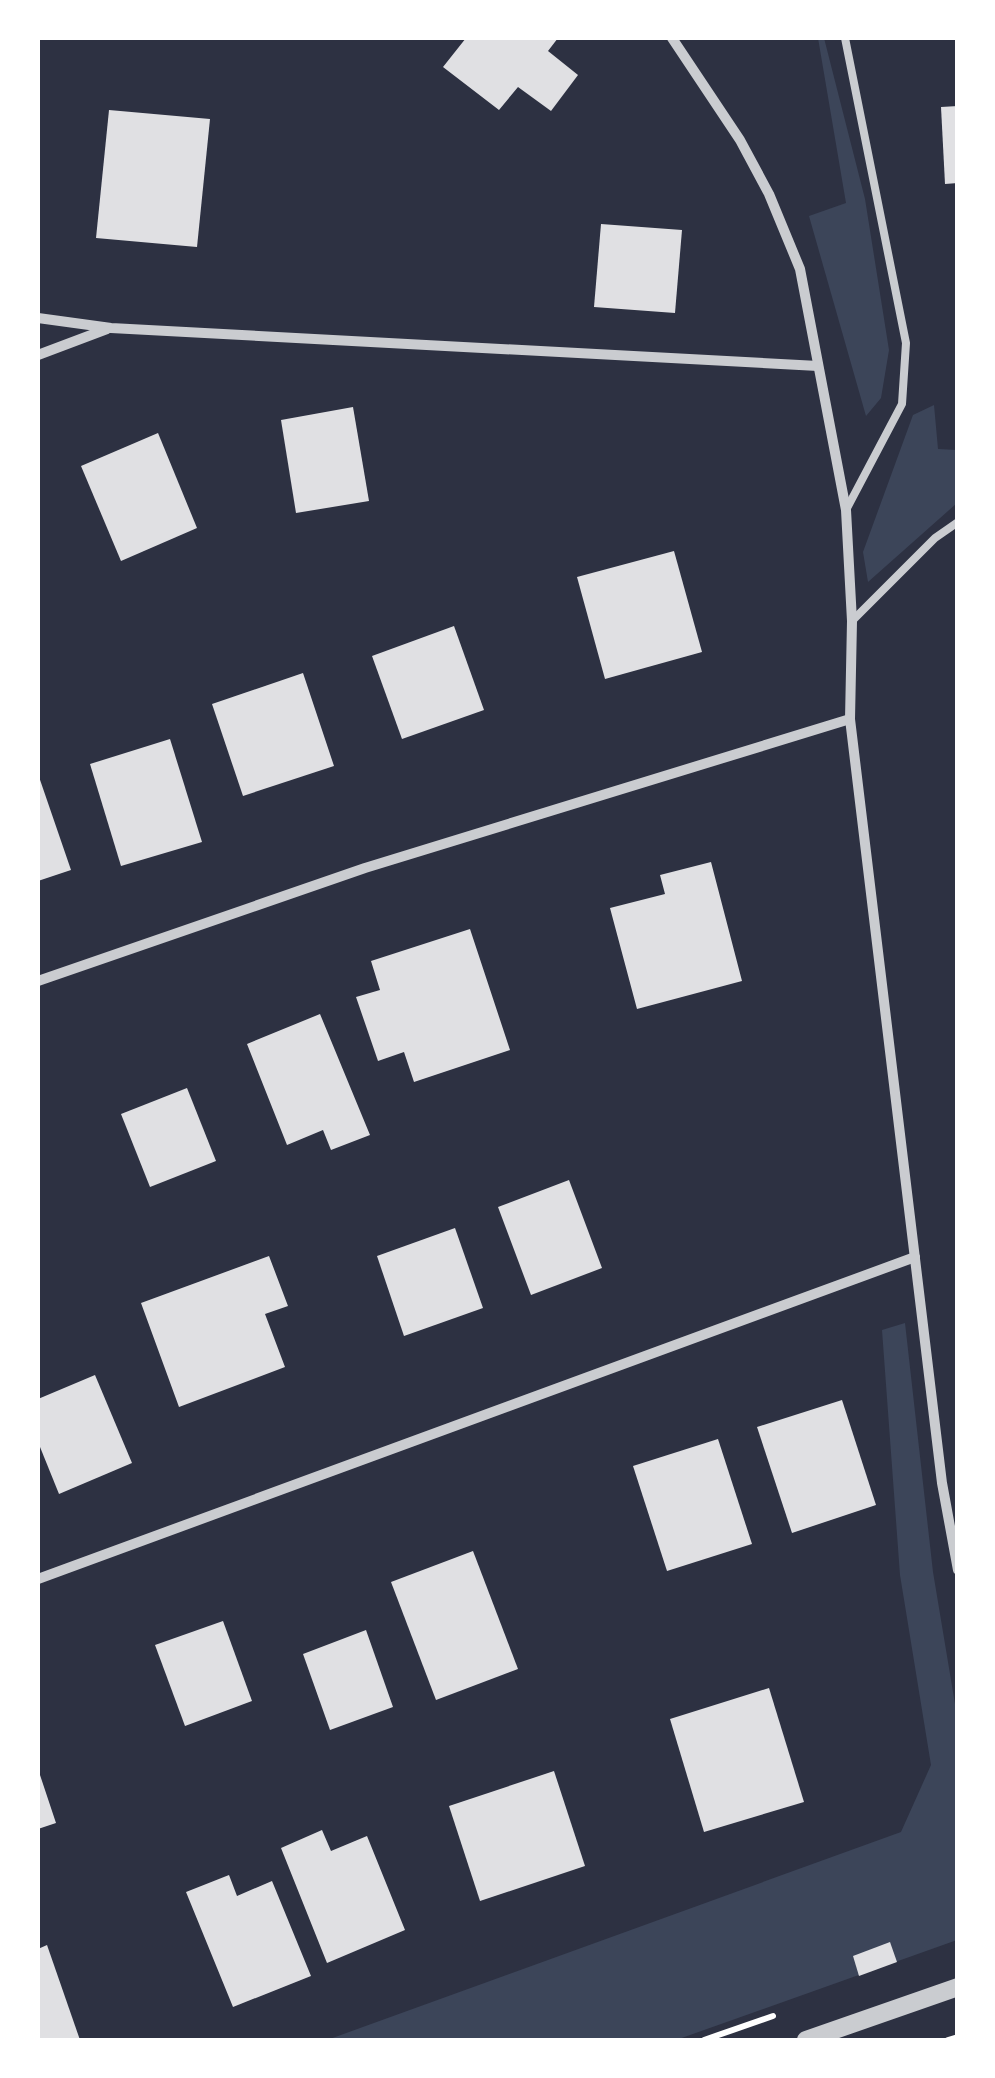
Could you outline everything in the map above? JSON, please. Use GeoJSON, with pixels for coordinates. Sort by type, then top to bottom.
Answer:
{"type":"FeatureCollection","features":[{"type":"Feature","properties":{"kind":"street"},"geometry":{"type":"LineString","coordinates":[[672,38],[740,140],[770,194],[800,270],[846,510],[852,621],[850,718],[942,1483],[958,1570]]}},
{"type":"Feature","properties":{"kind":"street"},"geometry":{"type":"LineString","coordinates":[[38,318],[111,328],[818,366]]}},
{"type":"Feature","properties":{"kind":"street"},"geometry":{"type":"LineString","coordinates":[[38,355],[111,328]]}},
{"type":"Feature","properties":{"kind":"street"},"geometry":{"type":"LineString","coordinates":[[38,981],[365,868],[850,718]]}},
{"type":"Feature","properties":{"kind":"street"},"geometry":{"type":"LineString","coordinates":[[38,1579],[915,1258]]}},
{"type":"Feature","properties":{"kind":"street"},"geometry":{"type":"LineString","coordinates":[[806,2040],[958,1987]]}},
{"type":"Feature","properties":{"kind":"lane"},"geometry":{"type":"LineString","coordinates":[[845,38],[906,343],[902,404],[846,510]]}},
{"type":"Feature","properties":{"kind":"lane"},"geometry":{"type":"LineString","coordinates":[[852,621],[935,538],[958,522]]}},
{"type":"Feature","properties":{"kind":"path"},"geometry":{"type":"LineString","coordinates":[[948,2040],[958,2037]]}},
{"type":"Feature","properties":{"kind":"shaded area"},"geometry":{"type":"Polygon","coordinates":[[[818,38],[824,38],[865,199],[889,350],[881,398],[866,416],[809,216],[846,203],[818,38]]]}},
{"type":"Feature","properties":{"kind":"shaded area"},"geometry":{"type":"Polygon","coordinates":[[[934,405],[938,449],[957,450],[957,503],[868,582],[863,552],[913,415],[934,405]]]}},
{"type":"Feature","properties":{"kind":"shaded area"},"geometry":{"type":"Polygon","coordinates":[[[905,1323],[933,1572],[957,1716],[957,1940],[676,2040],[327,2040],[901,1832],[931,1765],[900,1575],[882,1330],[905,1323]]]}},
{"type":"Feature","properties":{"kind":"building"},"geometry":{"type":"Polygon","coordinates":[[[466,38],[558,38],[548,51],[578,75],[551,111],[518,87],[499,110],[443,67],[466,38]]]}},
{"type":"Feature","properties":{"kind":"building"},"geometry":{"type":"Polygon","coordinates":[[[958,106],[958,183],[945,184],[941,107],[958,106]]]}},
{"type":"Feature","properties":{"kind":"building"},"geometry":{"type":"Polygon","coordinates":[[[109,110],[210,119],[197,247],[96,238],[109,110]]]}},
{"type":"Feature","properties":{"kind":"building"},"geometry":{"type":"Polygon","coordinates":[[[601,224],[682,230],[675,313],[594,307],[601,224]]]}},
{"type":"Feature","properties":{"kind":"building"},"geometry":{"type":"Polygon","coordinates":[[[353,407],[369,501],[296,513],[281,420],[353,407]]]}},
{"type":"Feature","properties":{"kind":"building"},"geometry":{"type":"Polygon","coordinates":[[[158,433],[197,528],[121,561],[81,466],[158,433]]]}},
{"type":"Feature","properties":{"kind":"building"},"geometry":{"type":"Polygon","coordinates":[[[674,551],[702,652],[605,679],[577,577],[674,551]]]}},
{"type":"Feature","properties":{"kind":"building"},"geometry":{"type":"Polygon","coordinates":[[[454,626],[484,710],[402,739],[372,656],[454,626]]]}},
{"type":"Feature","properties":{"kind":"building"},"geometry":{"type":"Polygon","coordinates":[[[303,673],[334,766],[243,796],[212,704],[303,673]]]}},
{"type":"Feature","properties":{"kind":"building"},"geometry":{"type":"Polygon","coordinates":[[[170,739],[202,842],[121,866],[90,764],[170,739]]]}},
{"type":"Feature","properties":{"kind":"building"},"geometry":{"type":"Polygon","coordinates":[[[38,774],[71,870],[38,881],[38,774]]]}},
{"type":"Feature","properties":{"kind":"building"},"geometry":{"type":"Polygon","coordinates":[[[711,862],[742,981],[637,1009],[610,908],[665,894],[660,875],[711,862]]]}},
{"type":"Feature","properties":{"kind":"building"},"geometry":{"type":"Polygon","coordinates":[[[470,929],[510,1050],[414,1082],[404,1052],[378,1061],[356,997],[380,990],[371,961],[470,929]]]}},
{"type":"Feature","properties":{"kind":"building"},"geometry":{"type":"Polygon","coordinates":[[[320,1014],[370,1135],[331,1150],[323,1130],[287,1145],[247,1044],[320,1014]]]}},
{"type":"Feature","properties":{"kind":"building"},"geometry":{"type":"Polygon","coordinates":[[[187,1088],[216,1161],[150,1187],[121,1114],[187,1088]]]}},
{"type":"Feature","properties":{"kind":"building"},"geometry":{"type":"Polygon","coordinates":[[[569,1180],[602,1268],[531,1295],[498,1207],[569,1180]]]}},
{"type":"Feature","properties":{"kind":"building"},"geometry":{"type":"Polygon","coordinates":[[[455,1228],[483,1308],[404,1336],[377,1256],[455,1228]]]}},
{"type":"Feature","properties":{"kind":"building"},"geometry":{"type":"Polygon","coordinates":[[[269,1256],[288,1306],[265,1314],[285,1367],[179,1407],[141,1303],[269,1256]]]}},
{"type":"Feature","properties":{"kind":"building"},"geometry":{"type":"Polygon","coordinates":[[[95,1375],[132,1463],[59,1494],[38,1442],[38,1399],[95,1375]]]}},
{"type":"Feature","properties":{"kind":"building"},"geometry":{"type":"Polygon","coordinates":[[[842,1400],[876,1505],[792,1533],[757,1427],[842,1400]]]}},
{"type":"Feature","properties":{"kind":"building"},"geometry":{"type":"Polygon","coordinates":[[[718,1439],[752,1544],[667,1571],[633,1466],[718,1439]]]}},
{"type":"Feature","properties":{"kind":"building"},"geometry":{"type":"Polygon","coordinates":[[[473,1551],[518,1669],[436,1700],[391,1582],[473,1551]]]}},
{"type":"Feature","properties":{"kind":"building"},"geometry":{"type":"Polygon","coordinates":[[[223,1621],[252,1701],[185,1726],[155,1645],[223,1621]]]}},
{"type":"Feature","properties":{"kind":"building"},"geometry":{"type":"Polygon","coordinates":[[[366,1630],[393,1707],[330,1730],[303,1654],[366,1630]]]}},
{"type":"Feature","properties":{"kind":"building"},"geometry":{"type":"Polygon","coordinates":[[[769,1688],[804,1802],[704,1832],[670,1719],[769,1688]]]}},
{"type":"Feature","properties":{"kind":"building"},"geometry":{"type":"Polygon","coordinates":[[[38,1769],[56,1823],[38,1829],[38,1769]]]}},
{"type":"Feature","properties":{"kind":"building"},"geometry":{"type":"Polygon","coordinates":[[[554,1771],[585,1866],[480,1901],[449,1806],[554,1771]]]}},
{"type":"Feature","properties":{"kind":"building"},"geometry":{"type":"Polygon","coordinates":[[[322,1830],[331,1851],[367,1836],[405,1930],[327,1963],[281,1848],[322,1830]]]}},
{"type":"Feature","properties":{"kind":"building"},"geometry":{"type":"Polygon","coordinates":[[[229,1875],[237,1896],[272,1881],[311,1976],[233,2007],[186,1892],[229,1875]]]}},
{"type":"Feature","properties":{"kind":"building"},"geometry":{"type":"Polygon","coordinates":[[[890,1942],[897,1962],[859,1976],[853,1956],[890,1942]]]}},
{"type":"Feature","properties":{"kind":"building"},"geometry":{"type":"Polygon","coordinates":[[[47,1945],[80,2040],[38,2040],[38,1949],[47,1945]]]}}]}
